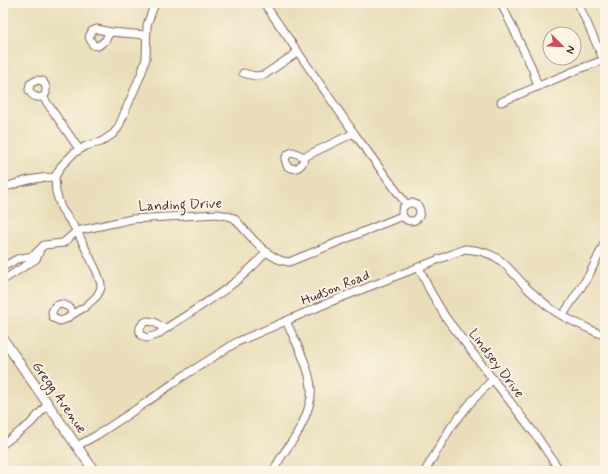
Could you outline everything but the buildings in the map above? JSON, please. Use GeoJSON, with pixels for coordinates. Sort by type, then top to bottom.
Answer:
{"type":"FeatureCollection","features":[{"type":"Feature","properties":{"kind":"street"},"geometry":{"type":"LineString","coordinates":[[73,314],[97,296],[101,288],[101,284],[97,272],[77,231],[61,208],[56,192],[55,177],[57,171],[65,161],[80,149],[101,142],[118,128],[142,72],[146,58],[146,35],[150,15],[155,3]]}},
{"type":"Feature","properties":{"kind":"street","name":"Landing Drive"},"geometry":{"type":"LineString","coordinates":[[44,245],[63,243],[77,231],[132,218],[223,215],[234,218],[266,252],[280,260],[289,262],[402,216],[407,220],[413,221],[416,219],[420,214],[418,206],[413,203],[406,204],[354,133],[264,3]]}},
{"type":"Feature","properties":{"kind":"street"},"geometry":{"type":"LineString","coordinates":[[501,3],[532,68],[538,87]]}},
{"type":"Feature","properties":{"kind":"street"},"geometry":{"type":"LineString","coordinates":[[501,102],[605,62],[578,3]]}},
{"type":"Feature","properties":{"kind":"street"},"geometry":{"type":"LineString","coordinates":[[110,32],[146,35]]}},
{"type":"Feature","properties":{"kind":"street"},"geometry":{"type":"LineString","coordinates":[[243,73],[255,76],[264,75],[298,52]]}},
{"type":"Feature","properties":{"kind":"street"},"geometry":{"type":"LineString","coordinates":[[43,97],[80,149]]}},
{"type":"Feature","properties":{"kind":"street"},"geometry":{"type":"LineString","coordinates":[[304,157],[354,133]]}},
{"type":"Feature","properties":{"kind":"street"},"geometry":{"type":"LineString","coordinates":[[3,189],[28,179],[55,177]]}},
{"type":"Feature","properties":{"kind":"street"},"geometry":{"type":"LineString","coordinates":[[402,216],[403,209],[406,204]]}},
{"type":"Feature","properties":{"kind":"street"},"geometry":{"type":"LineString","coordinates":[[563,315],[589,274],[605,242]]}},
{"type":"Feature","properties":{"kind":"street"},"geometry":{"type":"LineString","coordinates":[[3,268],[17,259],[33,256],[44,245]]}},
{"type":"Feature","properties":{"kind":"street"},"geometry":{"type":"LineString","coordinates":[[3,280],[36,259],[44,245]]}},
{"type":"Feature","properties":{"kind":"street","name":"Hudson Road"},"geometry":{"type":"LineString","coordinates":[[77,446],[237,342],[330,302],[465,249],[488,253],[502,261],[540,300],[563,315],[605,336]]}},
{"type":"Feature","properties":{"kind":"street"},"geometry":{"type":"LineString","coordinates":[[165,329],[228,287],[252,268],[266,252]]}},
{"type":"Feature","properties":{"kind":"street","name":"Lindsey Drive"},"geometry":{"type":"LineString","coordinates":[[419,268],[446,318],[538,438],[560,471]]}},
{"type":"Feature","properties":{"kind":"street"},"geometry":{"type":"LineString","coordinates":[[274,471],[280,458],[299,430],[311,396],[305,363],[286,321]]}},
{"type":"Feature","properties":{"kind":"street","name":"Gregg Avenue"},"geometry":{"type":"LineString","coordinates":[[3,339],[94,471]]}},
{"type":"Feature","properties":{"kind":"street"},"geometry":{"type":"LineString","coordinates":[[425,471],[442,441],[461,414],[493,379]]}},
{"type":"Feature","properties":{"kind":"street"},"geometry":{"type":"LineString","coordinates":[[3,444],[30,424],[48,404]]}}]}
